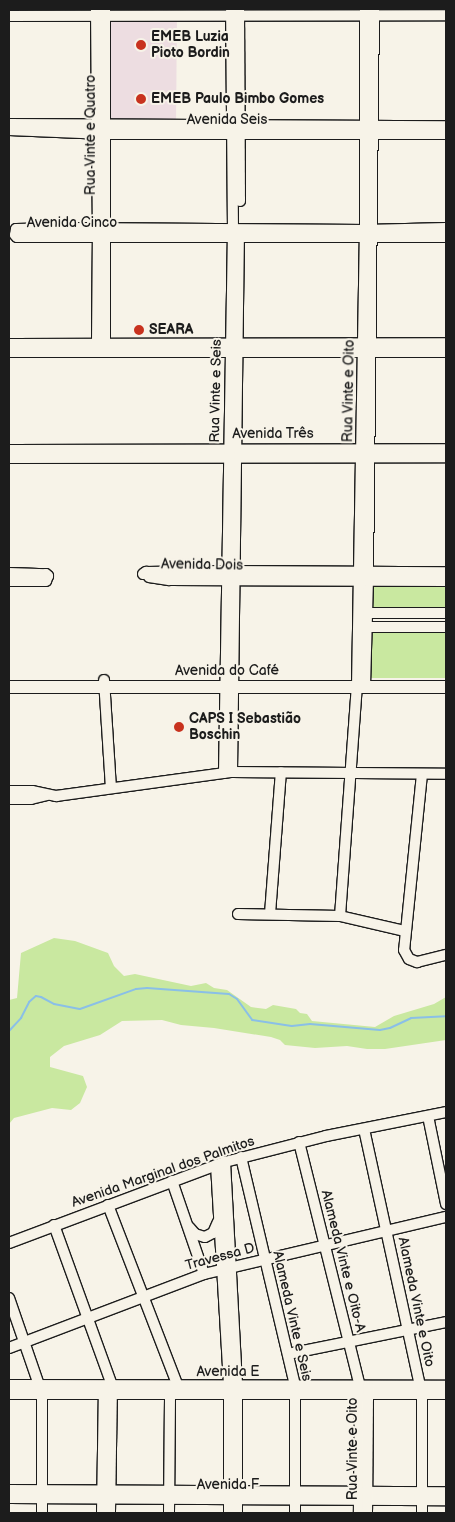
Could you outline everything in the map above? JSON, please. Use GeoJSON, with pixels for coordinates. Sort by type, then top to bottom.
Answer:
{"type":"FeatureCollection","features":[{"type":"Feature","properties":{"kind":"main road","name":"Avenida do Café"},"geometry":{"type":"LineString","coordinates":[[9,687],[229,682],[361,682],[446,678]]}},
{"type":"Feature","properties":{"kind":"main road","name":"Avenida do Café"},"geometry":{"type":"LineString","coordinates":[[9,680],[104,684]]}},
{"type":"Feature","properties":{"kind":"main road","name":"Avenida do Café"},"geometry":{"type":"LineString","coordinates":[[361,682],[446,687]]}},
{"type":"Feature","properties":{"kind":"street"},"geometry":{"type":"LineString","coordinates":[[9,16],[101,12],[369,11],[446,14]]}},
{"type":"Feature","properties":{"kind":"street","name":"Rua Vinte e Oito"},"geometry":{"type":"LineString","coordinates":[[361,682],[369,233],[369,11]]}},
{"type":"Feature","properties":{"kind":"street","name":"Rua Vinte e Quatro"},"geometry":{"type":"LineString","coordinates":[[101,12],[101,348]]}},
{"type":"Feature","properties":{"kind":"street","name":"Rua Vinte e Seis"},"geometry":{"type":"LineString","coordinates":[[228,773],[236,233],[235,12]]}},
{"type":"Feature","properties":{"kind":"street","name":"Avenida Seis"},"geometry":{"type":"LineString","coordinates":[[9,124],[101,129]]}},
{"type":"Feature","properties":{"kind":"street","name":"Avenida Seis"},"geometry":{"type":"LineString","coordinates":[[9,130],[369,129],[446,126]]}},
{"type":"Feature","properties":{"kind":"street","name":"Avenida Seis"},"geometry":{"type":"LineString","coordinates":[[369,129],[446,134]]}},
{"type":"Feature","properties":{"kind":"street","name":"Avenida Cinco"},"geometry":{"type":"LineString","coordinates":[[369,233],[446,228]]}},
{"type":"Feature","properties":{"kind":"street","name":"Avenida Cinco"},"geometry":{"type":"LineString","coordinates":[[102,232],[17,237],[15,232],[16,229],[102,232],[369,233],[446,236]]}},
{"type":"Feature","properties":{"kind":"street"},"geometry":{"type":"LineString","coordinates":[[367,348],[446,343]]}},
{"type":"Feature","properties":{"kind":"street"},"geometry":{"type":"LineString","coordinates":[[9,344],[101,348]]}},
{"type":"Feature","properties":{"kind":"street"},"geometry":{"type":"LineString","coordinates":[[9,352],[101,348],[234,347],[367,348],[446,352]]}},
{"type":"Feature","properties":{"kind":"street","name":"Avenida Três"},"geometry":{"type":"LineString","coordinates":[[9,450],[366,453],[446,449]]}},
{"type":"Feature","properties":{"kind":"street","name":"Avenida Três"},"geometry":{"type":"LineString","coordinates":[[9,458],[233,453]]}},
{"type":"Feature","properties":{"kind":"street","name":"Avenida Três"},"geometry":{"type":"LineString","coordinates":[[366,453],[446,457]]}},
{"type":"Feature","properties":{"kind":"street","name":"Avenida Dois"},"geometry":{"type":"LineString","coordinates":[[231,576],[146,572],[143,574],[161,579],[231,576],[364,576],[446,572]]}},
{"type":"Feature","properties":{"kind":"street"},"geometry":{"type":"LineString","coordinates":[[9,573],[46,574],[48,576],[46,581],[9,581]]}},
{"type":"Feature","properties":{"kind":"street","name":"Rua Vinte e Oito"},"geometry":{"type":"LineString","coordinates":[[340,916],[351,773],[367,626],[364,576]]}},
{"type":"Feature","properties":{"kind":"street","name":"Avenida Dois"},"geometry":{"type":"LineString","coordinates":[[364,576],[446,581]]}},
{"type":"Feature","properties":{"kind":"street"},"geometry":{"type":"LineString","coordinates":[[367,613],[446,613]]}},
{"type":"Feature","properties":{"kind":"street"},"geometry":{"type":"LineString","coordinates":[[367,626],[446,627]]}},
{"type":"Feature","properties":{"kind":"street"},"geometry":{"type":"LineString","coordinates":[[104,684],[112,788]]}},
{"type":"Feature","properties":{"kind":"street"},"geometry":{"type":"LineString","coordinates":[[270,914],[281,772]]}},
{"type":"Feature","properties":{"kind":"street"},"geometry":{"type":"LineString","coordinates":[[9,799],[36,791],[48,795],[81,794],[112,788],[228,773],[446,774]]}},
{"type":"Feature","properties":{"kind":"street"},"geometry":{"type":"LineString","coordinates":[[422,774],[405,931],[405,953],[411,960],[422,962],[446,955]]}},
{"type":"Feature","properties":{"kind":"street"},"geometry":{"type":"LineString","coordinates":[[9,791],[24,795]]}},
{"type":"Feature","properties":{"kind":"street"},"geometry":{"type":"LineString","coordinates":[[238,914],[340,916],[405,931]]}},
{"type":"Feature","properties":{"kind":"street","name":"Avenida Marginal dos Palmitos"},"geometry":{"type":"LineString","coordinates":[[9,1243],[220,1164],[299,1142],[446,1112]]}},
{"type":"Feature","properties":{"kind":"street"},"geometry":{"type":"LineString","coordinates":[[428,1116],[446,1204]]}},
{"type":"Feature","properties":{"kind":"street","name":"Alameda Vinte e Oito"},"geometry":{"type":"LineString","coordinates":[[364,1129],[421,1390],[422,1513]]}},
{"type":"Feature","properties":{"kind":"street","name":"Alameda Vinte e Oito-A"},"geometry":{"type":"LineString","coordinates":[[299,1142],[349,1342],[364,1390]]}},
{"type":"Feature","properties":{"kind":"street","name":"Alameda Vinte e Seis"},"geometry":{"type":"LineString","coordinates":[[241,1158],[295,1389],[295,1513]]}},
{"type":"Feature","properties":{"kind":"street"},"geometry":{"type":"LineString","coordinates":[[188,1224],[199,1236],[211,1235],[216,1228],[220,1164]]}},
{"type":"Feature","properties":{"kind":"street"},"geometry":{"type":"LineString","coordinates":[[220,1164],[233,1390],[233,1495],[229,1513]]}},
{"type":"Feature","properties":{"kind":"street"},"geometry":{"type":"LineString","coordinates":[[172,1181],[204,1274]]}},
{"type":"Feature","properties":{"kind":"street"},"geometry":{"type":"LineString","coordinates":[[108,1205],[178,1386]]}},
{"type":"Feature","properties":{"kind":"street"},"geometry":{"type":"LineString","coordinates":[[218,1209],[225,1269]]}},
{"type":"Feature","properties":{"kind":"street","name":"Travessa D"},"geometry":{"type":"LineString","coordinates":[[9,1348],[204,1274],[446,1216]]}},
{"type":"Feature","properties":{"kind":"street"},"geometry":{"type":"LineString","coordinates":[[54,1225],[89,1317],[108,1390],[106,1495],[102,1513]]}},
{"type":"Feature","properties":{"kind":"street"},"geometry":{"type":"LineString","coordinates":[[9,1298],[40,1390],[42,1513]]}},
{"type":"Feature","properties":{"kind":"street"},"geometry":{"type":"LineString","coordinates":[[288,1354],[446,1322]]}},
{"type":"Feature","properties":{"kind":"street","name":"Avenida E"},"geometry":{"type":"LineString","coordinates":[[9,1385],[40,1390]]}},
{"type":"Feature","properties":{"kind":"street","name":"Avenida E"},"geometry":{"type":"LineString","coordinates":[[9,1394],[40,1390],[108,1390],[178,1386],[233,1390]]}},
{"type":"Feature","properties":{"kind":"street","name":"Avenida E"},"geometry":{"type":"LineString","coordinates":[[108,1390],[170,1394],[295,1389],[421,1390],[446,1386]]}},
{"type":"Feature","properties":{"kind":"street","name":"Rua Vinte e Oito"},"geometry":{"type":"LineString","coordinates":[[359,1513],[363,1496],[364,1390]]}},
{"type":"Feature","properties":{"kind":"street","name":"Avenida E"},"geometry":{"type":"LineString","coordinates":[[421,1390],[446,1394]]}},
{"type":"Feature","properties":{"kind":"street"},"geometry":{"type":"LineString","coordinates":[[169,1513],[170,1394]]}},
{"type":"Feature","properties":{"kind":"street","name":"Avenida F"},"geometry":{"type":"LineString","coordinates":[[9,1490],[41,1494],[106,1495],[422,1496],[446,1492]]}},
{"type":"Feature","properties":{"kind":"street","name":"Avenida F"},"geometry":{"type":"LineString","coordinates":[[9,1498],[41,1494]]}},
{"type":"Feature","properties":{"kind":"street"},"geometry":{"type":"LineString","coordinates":[[106,1495],[110,1513]]}},
{"type":"Feature","properties":{"kind":"street"},"geometry":{"type":"LineString","coordinates":[[233,1495],[237,1513]]}},
{"type":"Feature","properties":{"kind":"street","name":"Rua Vinte e Oito"},"geometry":{"type":"LineString","coordinates":[[363,1496],[367,1513]]}},
{"type":"Feature","properties":{"kind":"street","name":"Avenida F"},"geometry":{"type":"LineString","coordinates":[[422,1496],[446,1500]]}},
{"type":"Feature","properties":{"kind":"shaded area"},"geometry":{"type":"Polygon","coordinates":[[[177,15],[176,125],[105,125],[105,16],[177,15]]]}},
{"type":"Feature","properties":{"kind":"green space"},"geometry":{"type":"Polygon","coordinates":[[[368,581],[446,581],[446,613],[367,613],[368,581]]]}},
{"type":"Feature","properties":{"kind":"green space"},"geometry":{"type":"Polygon","coordinates":[[[367,627],[446,627],[446,678],[365,678],[367,627]]]}},
{"type":"Feature","properties":{"kind":"green space"},"geometry":{"type":"Polygon","coordinates":[[[54,938],[75,941],[108,953],[114,966],[124,976],[135,974],[191,986],[206,983],[214,988],[227,990],[251,1007],[266,1009],[273,1005],[296,1009],[300,1013],[307,1014],[312,1021],[375,1027],[394,1016],[434,1004],[446,997],[446,1040],[385,1049],[347,1046],[315,1048],[285,1045],[280,1040],[271,1037],[181,1025],[162,1020],[122,1021],[100,1035],[64,1046],[50,1057],[50,1067],[83,1076],[87,1087],[80,1103],[71,1110],[52,1108],[14,1118],[9,1124],[9,1000],[17,998],[21,953],[54,938]]]}},
{"type":"Feature","properties":{"kind":"waterway"},"geometry":{"type":"LineString","coordinates":[[9,1031],[21,1018],[29,1002],[36,996],[54,1004],[80,1009],[136,989],[147,988],[229,994],[237,999],[252,1020],[292,1026],[310,1024],[380,1030],[390,1028],[411,1018],[446,1016]]}},
{"type":"Feature","properties":{"kind":"place","name":"EMEB Luzia Pioto Bordin"},"geometry":{"type":"Point","coordinates":[141,45]}},
{"type":"Feature","properties":{"kind":"place","name":"EMEB Paulo Bimbo Gomes"},"geometry":{"type":"Point","coordinates":[141,99]}},
{"type":"Feature","properties":{"kind":"place","name":"SEARA"},"geometry":{"type":"Point","coordinates":[139,330]}},
{"type":"Feature","properties":{"kind":"place","name":"CAPS I Sebastião Boschin"},"geometry":{"type":"Point","coordinates":[179,727]}}]}
